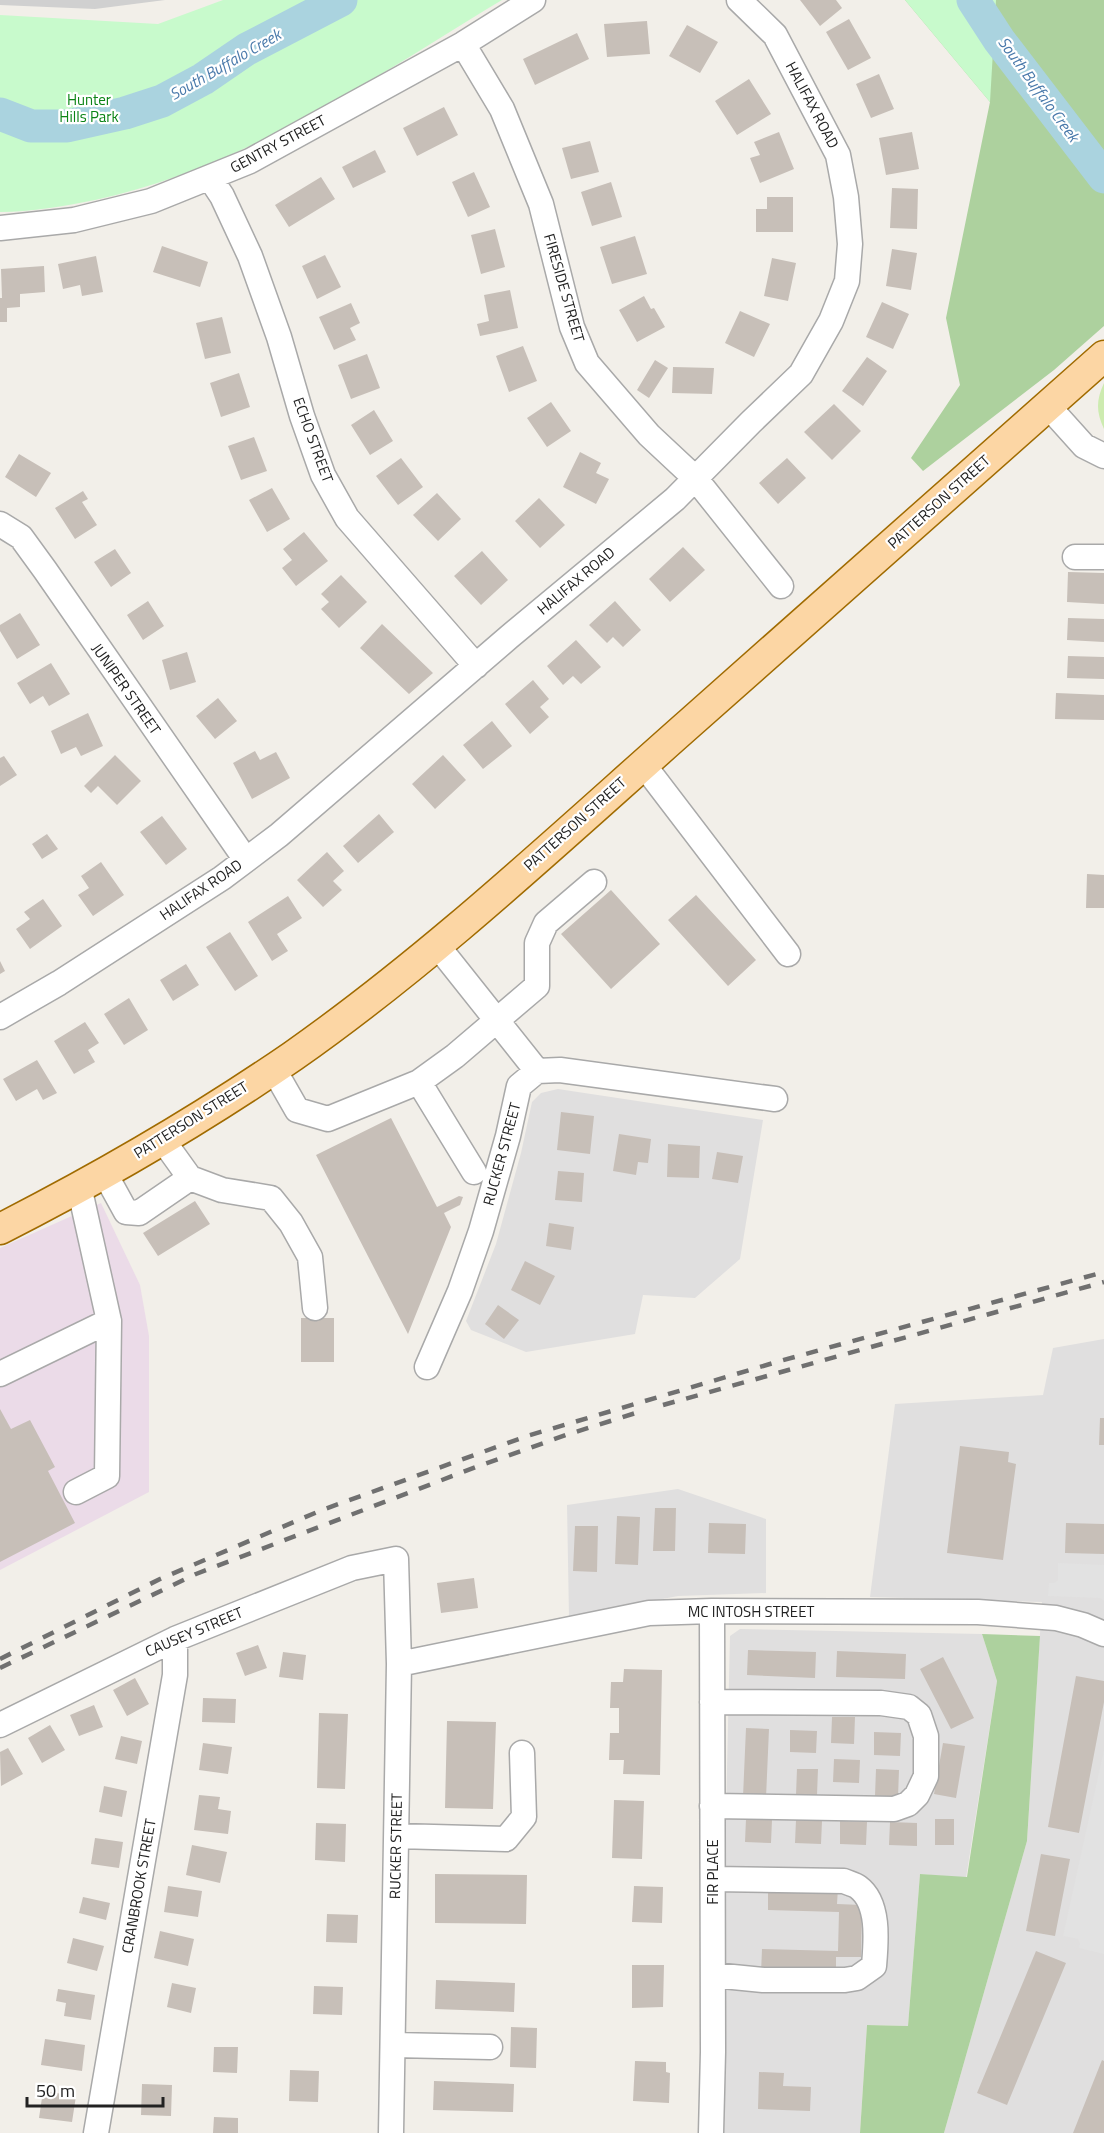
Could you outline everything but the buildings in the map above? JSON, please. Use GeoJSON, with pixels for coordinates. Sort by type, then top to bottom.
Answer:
{"type":"FeatureCollection","features":[{"type":"Feature","properties":{"kind":"main road","name":"PATTERSON STREET"},"geometry":{"type":"LineString","coordinates":[[0,1229],[162,1139],[273,1068],[381,990],[512,881],[1104,356]]}},
{"type":"Feature","properties":{"kind":"street","name":"GENTRY STREET"},"geometry":{"type":"LineString","coordinates":[[0,228],[74,220],[140,204],[250,161],[462,44],[533,0]]}},
{"type":"Feature","properties":{"kind":"street","name":"HALIFAX ROAD"},"geometry":{"type":"LineString","coordinates":[[0,1017],[59,983],[246,860],[279,835],[675,499],[801,374],[831,321],[847,281],[850,244],[846,197],[838,155],[775,35],[739,0]]}},
{"type":"Feature","properties":{"kind":"street","name":"FIRESIDE STREET"},"geometry":{"type":"LineString","coordinates":[[462,44],[502,109],[541,204],[572,327],[588,363],[650,435],[695,478],[781,586]]}},
{"type":"Feature","properties":{"kind":"street","name":"ECHO STREET"},"geometry":{"type":"LineString","coordinates":[[210,178],[222,196],[250,256],[279,337],[302,416],[323,476],[347,518],[476,666]]}},
{"type":"Feature","properties":{"kind":"street"},"geometry":{"type":"LineString","coordinates":[[1047,406],[1084,446],[1104,456]]}},
{"type":"Feature","properties":{"kind":"street","name":"JUNIPER STREET"},"geometry":{"type":"LineString","coordinates":[[0,524],[21,537],[246,860]]}},
{"type":"Feature","properties":{"kind":"street"},"geometry":{"type":"LineString","coordinates":[[1075,557],[1104,557]]}},
{"type":"Feature","properties":{"kind":"street"},"geometry":{"type":"LineString","coordinates":[[643,764],[788,954]]}},
{"type":"Feature","properties":{"kind":"street"},"geometry":{"type":"LineString","coordinates":[[273,1068],[297,1110],[328,1119],[419,1082],[455,1056],[537,986],[537,943],[546,923],[594,882]]}},
{"type":"Feature","properties":{"kind":"street"},"geometry":{"type":"LineString","coordinates":[[436,944],[537,1071],[560,1070],[775,1099]]}},
{"type":"Feature","properties":{"kind":"street","name":"RUCKER STREET"},"geometry":{"type":"LineString","coordinates":[[427,1367],[460,1291],[481,1231],[508,1136],[519,1086],[537,1071]]}},
{"type":"Feature","properties":{"kind":"street"},"geometry":{"type":"LineString","coordinates":[[419,1082],[474,1172]]}},
{"type":"Feature","properties":{"kind":"street"},"geometry":{"type":"LineString","coordinates":[[162,1139],[190,1178],[222,1190],[271,1198],[291,1223],[310,1257],[315,1308]]}},
{"type":"Feature","properties":{"kind":"street"},"geometry":{"type":"LineString","coordinates":[[91,1179],[126,1212],[139,1213],[190,1178]]}},
{"type":"Feature","properties":{"kind":"street"},"geometry":{"type":"LineString","coordinates":[[76,1492],[107,1476],[109,1321],[91,1179]]}},
{"type":"Feature","properties":{"kind":"street"},"geometry":{"type":"LineString","coordinates":[[0,1374],[109,1321]]}},
{"type":"Feature","properties":{"kind":"street","name":"RUCKER STREET"},"geometry":{"type":"LineString","coordinates":[[391,2133],[399,1664],[396,1559]]}},
{"type":"Feature","properties":{"kind":"street","name":"CAUSEY STREET"},"geometry":{"type":"LineString","coordinates":[[0,1725],[175,1639],[352,1568],[396,1559]]}},
{"type":"Feature","properties":{"kind":"street","name":"MC INTOSH STREET"},"geometry":{"type":"LineString","coordinates":[[399,1664],[649,1613],[712,1611],[978,1612],[1056,1618],[1074,1622],[1104,1634]]}},
{"type":"Feature","properties":{"kind":"street","name":"FIR PLACE"},"geometry":{"type":"LineString","coordinates":[[711,2133],[712,1611]]}},
{"type":"Feature","properties":{"kind":"street","name":"CRANBROOK STREET"},"geometry":{"type":"LineString","coordinates":[[96,2133],[175,1675],[175,1639]]}},
{"type":"Feature","properties":{"kind":"street"},"geometry":{"type":"LineString","coordinates":[[712,1702],[881,1703],[909,1707],[919,1715],[926,1736],[926,1776],[917,1795],[908,1804],[894,1809],[712,1806]]}},
{"type":"Feature","properties":{"kind":"street"},"geometry":{"type":"LineString","coordinates":[[396,1836],[506,1839],[524,1817],[522,1753]]}},
{"type":"Feature","properties":{"kind":"street"},"geometry":{"type":"LineString","coordinates":[[713,1879],[844,1881],[858,1887],[867,1899],[877,1933],[874,1966],[857,1978],[786,1981],[713,1975]]}},
{"type":"Feature","properties":{"kind":"street"},"geometry":{"type":"LineString","coordinates":[[393,2045],[490,2047]]}},
{"type":"Feature","properties":{"kind":"shaded area"},"geometry":{"type":"Polygon","coordinates":[[[0,0],[165,0],[95,9],[0,5],[0,0]]]}},
{"type":"Feature","properties":{"kind":"shaded area"},"geometry":{"type":"Polygon","coordinates":[[[558,1089],[763,1120],[740,1259],[695,1298],[643,1295],[635,1334],[526,1352],[471,1330],[466,1321],[496,1244],[521,1153],[532,1102],[541,1093],[558,1089]]]}},
{"type":"Feature","properties":{"kind":"shaded area"},"geometry":{"type":"Polygon","coordinates":[[[101,1203],[140,1285],[149,1336],[149,1492],[0,1570],[0,1248],[101,1203]]]}},
{"type":"Feature","properties":{"kind":"shaded area"},"geometry":{"type":"Polygon","coordinates":[[[1104,1339],[1104,2133],[944,2133],[1027,1841],[1042,1602],[870,1597],[895,1404],[1043,1395],[1053,1348],[1104,1339]]]}},
{"type":"Feature","properties":{"kind":"shaded area"},"geometry":{"type":"Polygon","coordinates":[[[678,1489],[766,1519],[766,1593],[678,1596],[569,1617],[567,1505],[678,1489]]]}},
{"type":"Feature","properties":{"kind":"shaded area"},"geometry":{"type":"Polygon","coordinates":[[[1058,1563],[1104,1565],[1104,1601],[1100,1598],[1048,1596],[1049,1583],[1058,1580],[1058,1563]]]}},
{"type":"Feature","properties":{"kind":"shaded area"},"geometry":{"type":"Polygon","coordinates":[[[740,1629],[982,1634],[997,1681],[966,1878],[920,1874],[908,2026],[867,2025],[860,2133],[723,2133],[725,1858],[730,1636],[740,1629]]]}},
{"type":"Feature","properties":{"kind":"shaded area"},"geometry":{"type":"Polygon","coordinates":[[[1104,1750],[1104,1954],[1079,1948],[1078,1939],[1063,1936],[1104,1750]]]}},
{"type":"Feature","properties":{"kind":"green space","name":"Hunter Hills Park"},"geometry":{"type":"Polygon","coordinates":[[[223,0],[502,0],[306,117],[204,166],[151,185],[95,200],[36,210],[0,212],[0,15],[158,24],[223,0]]]}},
{"type":"Feature","properties":{"kind":"green space"},"geometry":{"type":"Polygon","coordinates":[[[905,0],[1104,0],[1104,326],[1054,370],[923,471],[911,458],[960,385],[946,318],[990,102],[905,0]]]}},
{"type":"Feature","properties":{"kind":"green space"},"geometry":{"type":"Polygon","coordinates":[[[905,0],[996,0],[990,102],[905,0]]]}},
{"type":"Feature","properties":{"kind":"green space"},"geometry":{"type":"Polygon","coordinates":[[[1104,383],[1104,429],[1098,406],[1104,383]]]}},
{"type":"Feature","properties":{"kind":"green space"},"geometry":{"type":"Polygon","coordinates":[[[982,1634],[1040,1636],[1027,1841],[944,2133],[860,2133],[867,2025],[908,2026],[920,1874],[967,1877],[997,1681],[982,1634]]]}},
{"type":"Feature","properties":{"kind":"waterway","name":"South Buffalo Creek"},"geometry":{"type":"LineString","coordinates":[[0,114],[31,126],[67,126],[125,113],[162,101],[203,79],[247,49],[341,0]]}},
{"type":"Feature","properties":{"kind":"waterway","name":"South Buffalo Creek"},"geometry":{"type":"LineString","coordinates":[[973,0],[999,40],[1104,177]]}},
{"type":"Feature","properties":{"kind":"railway"},"geometry":{"type":"LineString","coordinates":[[0,1659],[160,1579],[322,1510],[527,1436],[780,1361],[1104,1272]]}},
{"type":"Feature","properties":{"kind":"railway"},"geometry":{"type":"LineString","coordinates":[[663,1405],[1104,1282]]}},
{"type":"Feature","properties":{"kind":"railway"},"geometry":{"type":"LineString","coordinates":[[0,1668],[196,1574],[476,1467],[642,1411]]}}]}
